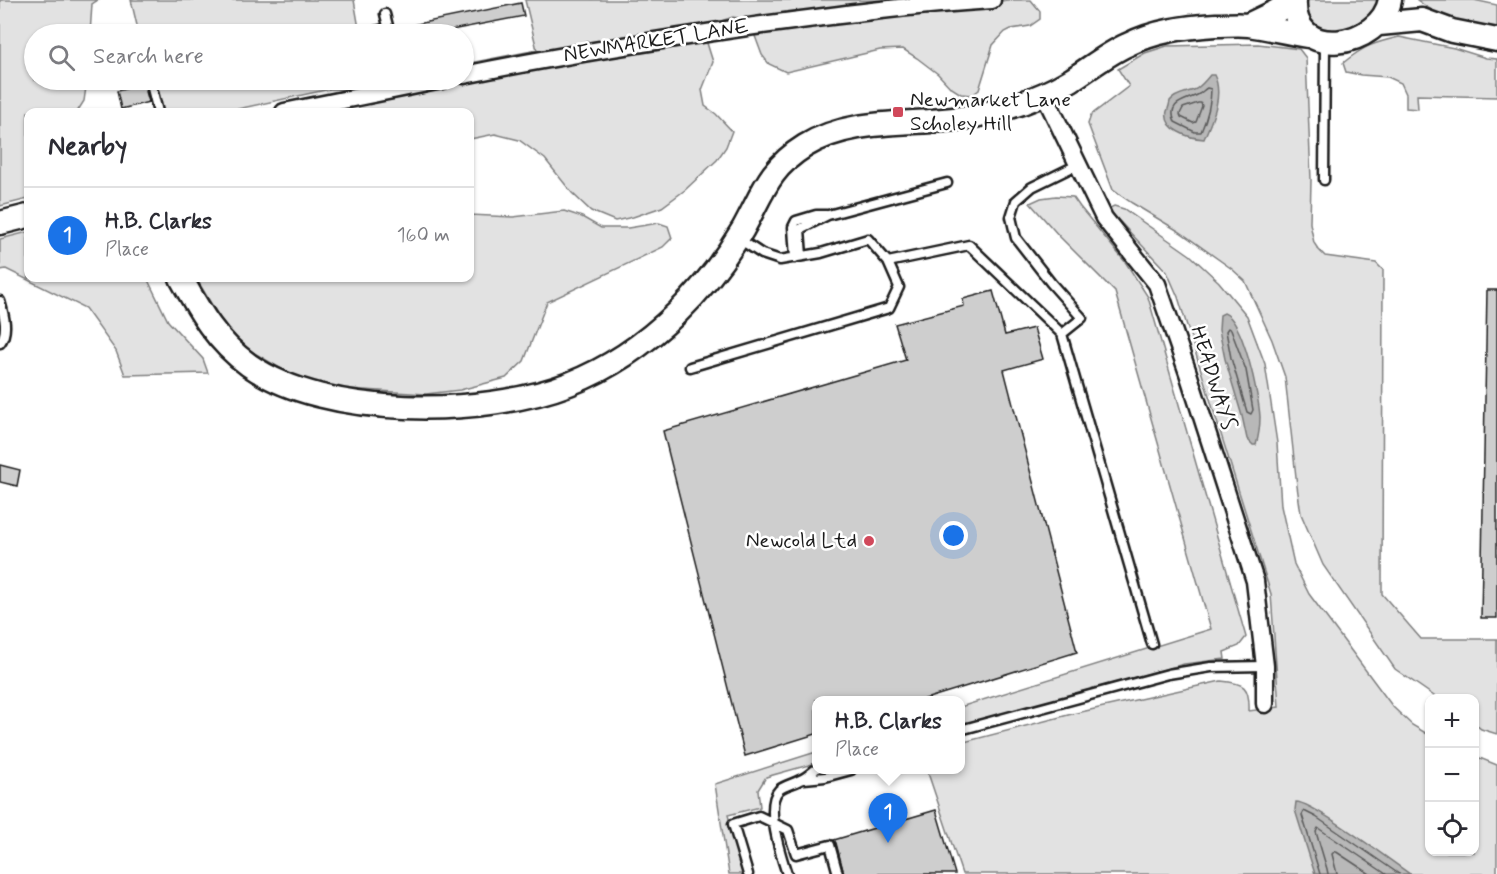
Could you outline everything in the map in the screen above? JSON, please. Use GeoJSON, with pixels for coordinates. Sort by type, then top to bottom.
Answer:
{"type":"FeatureCollection","features":[{"type":"Feature","properties":{"kind":"main road"},"geometry":{"type":"LineString","coordinates":[[1248,25],[1277,11],[1293,0],[1300,23],[1317,39]]}},
{"type":"Feature","properties":{"kind":"main road"},"geometry":{"type":"LineString","coordinates":[[183,282],[206,322],[247,363],[263,374],[315,395],[377,405],[450,407],[501,402],[538,394],[597,372],[621,359],[658,331],[688,303],[713,272],[736,238],[774,172],[797,151],[818,139],[833,133],[868,126],[938,121],[979,115],[1006,108],[1044,94],[1069,81],[1126,45],[1180,28],[1248,25],[1336,42],[1350,39],[1364,34],[1379,24],[1389,8],[1390,0]]}},
{"type":"Feature","properties":{"kind":"main road"},"geometry":{"type":"LineString","coordinates":[[1403,0],[1422,20]]}},
{"type":"Feature","properties":{"kind":"main road"},"geometry":{"type":"LineString","coordinates":[[1379,24],[1422,20],[1452,31],[1497,40]]}},
{"type":"Feature","properties":{"kind":"main road"},"geometry":{"type":"LineString","coordinates":[[0,223],[24,217]]}},
{"type":"Feature","properties":{"kind":"street","name":"NEWMARKET LANE"},"geometry":{"type":"LineString","coordinates":[[474,73],[540,59],[840,14],[992,0]]}},
{"type":"Feature","properties":{"kind":"street"},"geometry":{"type":"LineString","coordinates":[[301,108],[376,90]]}},
{"type":"Feature","properties":{"kind":"street","name":"HEADWAYS"},"geometry":{"type":"LineString","coordinates":[[1044,94],[1104,218],[1157,284],[1255,581],[1265,666],[1265,704]]}},
{"type":"Feature","properties":{"kind":"lane"},"geometry":{"type":"LineString","coordinates":[[385,14],[388,24]]}},
{"type":"Feature","properties":{"kind":"lane"},"geometry":{"type":"LineString","coordinates":[[1317,39],[1324,180]]}},
{"type":"Feature","properties":{"kind":"lane"},"geometry":{"type":"LineString","coordinates":[[152,90],[157,108]]}},
{"type":"Feature","properties":{"kind":"lane"},"geometry":{"type":"LineString","coordinates":[[1062,334],[1082,318],[1016,238],[1011,217],[1016,201],[1032,187],[1079,164]]}},
{"type":"Feature","properties":{"kind":"lane"},"geometry":{"type":"LineString","coordinates":[[798,257],[800,229],[828,215],[947,183]]}},
{"type":"Feature","properties":{"kind":"lane"},"geometry":{"type":"LineString","coordinates":[[690,367],[889,308],[899,287],[888,262],[868,239],[821,253],[780,260],[762,254],[736,238]]}},
{"type":"Feature","properties":{"kind":"lane"},"geometry":{"type":"LineString","coordinates":[[888,262],[969,245],[1062,334],[1152,644]]}},
{"type":"Feature","properties":{"kind":"lane"},"geometry":{"type":"LineString","coordinates":[[0,301],[5,322],[5,336],[0,343]]}},
{"type":"Feature","properties":{"kind":"lane"},"geometry":{"type":"LineString","coordinates":[[965,729],[1167,674],[1211,667],[1265,666]]}},
{"type":"Feature","properties":{"kind":"lane"},"geometry":{"type":"LineString","coordinates":[[787,874],[774,823],[774,799],[776,793],[783,787],[803,779],[812,772]]}},
{"type":"Feature","properties":{"kind":"lane"},"geometry":{"type":"LineString","coordinates":[[803,779],[836,774]]}},
{"type":"Feature","properties":{"kind":"lane"},"geometry":{"type":"LineString","coordinates":[[748,874],[733,824],[759,816],[788,830],[796,854],[830,845],[838,874]]}},
{"type":"Feature","properties":{"kind":"shaded area"},"geometry":{"type":"Polygon","coordinates":[[[0,0],[98,0],[92,4],[91,24],[24,24],[24,90],[86,90],[84,101],[80,108],[24,108],[24,200],[0,206],[0,0]]]}},
{"type":"Feature","properties":{"kind":"shaded area"},"geometry":{"type":"Polygon","coordinates":[[[131,0],[354,0],[358,24],[137,24],[131,0]]]}},
{"type":"Feature","properties":{"kind":"shaded area"},"geometry":{"type":"Polygon","coordinates":[[[525,0],[883,0],[872,4],[936,11],[1007,0],[1031,0],[1040,11],[1040,19],[1030,26],[1005,32],[993,45],[979,90],[972,95],[961,94],[950,87],[938,74],[903,49],[880,50],[786,72],[769,64],[744,19],[733,17],[715,23],[706,33],[713,62],[702,90],[705,106],[732,131],[726,147],[717,160],[685,190],[662,207],[615,221],[591,211],[572,193],[545,159],[519,140],[495,134],[474,138],[474,108],[319,108],[354,97],[353,90],[474,90],[474,62],[537,50],[525,0]]]}},
{"type":"Feature","properties":{"kind":"shaded area"},"geometry":{"type":"Polygon","coordinates":[[[1307,0],[1385,0],[1365,22],[1348,30],[1326,32],[1311,25],[1306,13],[1307,0]]]}},
{"type":"Feature","properties":{"kind":"shaded area"},"geometry":{"type":"Polygon","coordinates":[[[1417,0],[1474,0],[1497,5],[1497,28],[1445,17],[1417,0]]]}},
{"type":"Feature","properties":{"kind":"shaded area"},"geometry":{"type":"Polygon","coordinates":[[[1399,37],[1497,59],[1497,97],[1417,95],[1418,109],[1406,108],[1406,94],[1401,83],[1388,77],[1346,72],[1343,63],[1363,49],[1375,43],[1399,37]]]}},
{"type":"Feature","properties":{"kind":"shaded area"},"geometry":{"type":"Polygon","coordinates":[[[1258,44],[1299,49],[1306,58],[1311,180],[1310,223],[1314,243],[1325,256],[1376,263],[1383,270],[1382,594],[1421,639],[1497,639],[1497,734],[1479,727],[1479,694],[1431,694],[1395,669],[1323,565],[1301,514],[1285,377],[1272,340],[1245,281],[1180,232],[1113,190],[1088,124],[1091,115],[1129,86],[1118,69],[1145,53],[1167,46],[1258,44]]]}},
{"type":"Feature","properties":{"kind":"shaded area"},"geometry":{"type":"Polygon","coordinates":[[[152,90],[325,90],[242,108],[156,108],[152,90]]]}},
{"type":"Feature","properties":{"kind":"shaded area"},"geometry":{"type":"Polygon","coordinates":[[[1073,197],[1126,263],[1148,297],[1246,637],[1239,646],[1224,652],[1225,659],[1184,664],[965,724],[965,705],[1211,629],[1115,292],[1030,203],[1041,198],[1073,197]]]}},
{"type":"Feature","properties":{"kind":"shaded area"},"geometry":{"type":"Polygon","coordinates":[[[1114,206],[1124,209],[1190,255],[1219,282],[1247,316],[1265,364],[1277,443],[1281,506],[1294,564],[1309,594],[1393,707],[1412,725],[1425,733],[1425,856],[1479,856],[1479,758],[1497,765],[1497,874],[962,874],[928,774],[965,774],[965,742],[1072,714],[1221,681],[1244,687],[1247,691],[1249,711],[1279,707],[1271,594],[1178,297],[1167,272],[1108,209],[1114,206]]]}},
{"type":"Feature","properties":{"kind":"shaded area"},"geometry":{"type":"Polygon","coordinates":[[[564,211],[582,217],[601,228],[628,228],[659,223],[668,226],[672,238],[663,247],[547,302],[524,361],[506,378],[460,390],[426,394],[334,388],[290,374],[246,348],[228,332],[198,282],[474,282],[474,215],[513,217],[564,211]]]}},
{"type":"Feature","properties":{"kind":"shaded area"},"geometry":{"type":"Polygon","coordinates":[[[24,233],[24,278],[6,269],[0,270],[0,239],[24,233]]]}},
{"type":"Feature","properties":{"kind":"shaded area"},"geometry":{"type":"Polygon","coordinates":[[[32,282],[149,282],[168,321],[203,359],[208,373],[125,375],[116,351],[85,308],[32,282]]]}},
{"type":"Feature","properties":{"kind":"shaded area"},"geometry":{"type":"Polygon","coordinates":[[[812,753],[812,764],[766,777],[758,790],[760,807],[728,815],[744,874],[729,874],[715,784],[812,753]]]}},
{"type":"Feature","properties":{"kind":"water"},"geometry":{"type":"Polygon","coordinates":[[[1210,75],[1214,75],[1218,91],[1213,116],[1204,139],[1178,132],[1167,118],[1170,101],[1196,89],[1210,75]]]}},
{"type":"Feature","properties":{"kind":"water"},"geometry":{"type":"Polygon","coordinates":[[[1224,313],[1231,318],[1238,329],[1257,393],[1260,417],[1256,445],[1247,439],[1225,359],[1219,330],[1220,315],[1224,313]]]}},
{"type":"Feature","properties":{"kind":"water"},"geometry":{"type":"Polygon","coordinates":[[[1296,802],[1335,821],[1410,874],[1315,874],[1295,810],[1296,802]]]}},
{"type":"Feature","properties":{"kind":"building"},"geometry":{"type":"Polygon","coordinates":[[[521,3],[524,16],[474,26],[417,24],[521,3]]]}},
{"type":"Feature","properties":{"kind":"building"},"geometry":{"type":"Polygon","coordinates":[[[146,90],[149,102],[121,108],[117,91],[146,90]]]}},
{"type":"Feature","properties":{"kind":"building"},"geometry":{"type":"Polygon","coordinates":[[[1487,290],[1497,290],[1497,618],[1481,618],[1487,290]]]}},
{"type":"Feature","properties":{"kind":"building","name":"Newcold Ltd"},"geometry":{"type":"Polygon","coordinates":[[[993,291],[1005,335],[1034,328],[1043,359],[1004,370],[1077,652],[935,696],[812,696],[812,735],[745,756],[663,431],[906,360],[895,324],[964,306],[963,299],[993,291]]]}},
{"type":"Feature","properties":{"kind":"building"},"geometry":{"type":"Polygon","coordinates":[[[0,465],[20,470],[17,486],[0,482],[0,465]]]}},
{"type":"Feature","properties":{"kind":"building"},"geometry":{"type":"Polygon","coordinates":[[[936,810],[955,874],[844,874],[834,840],[936,810]]]}},
{"type":"Feature","properties":{"kind":"place","name":"Newmarket Lane Scholey Hill"},"geometry":{"type":"Point","coordinates":[898,112]}},
{"type":"Feature","properties":{"kind":"place","name":"Newcold Ltd"},"geometry":{"type":"Point","coordinates":[869,541]}},
{"type":"Feature","properties":{"kind":"place","name":"H.B. Clarks"},"geometry":{"type":"Point","coordinates":[888,843]}}]}
